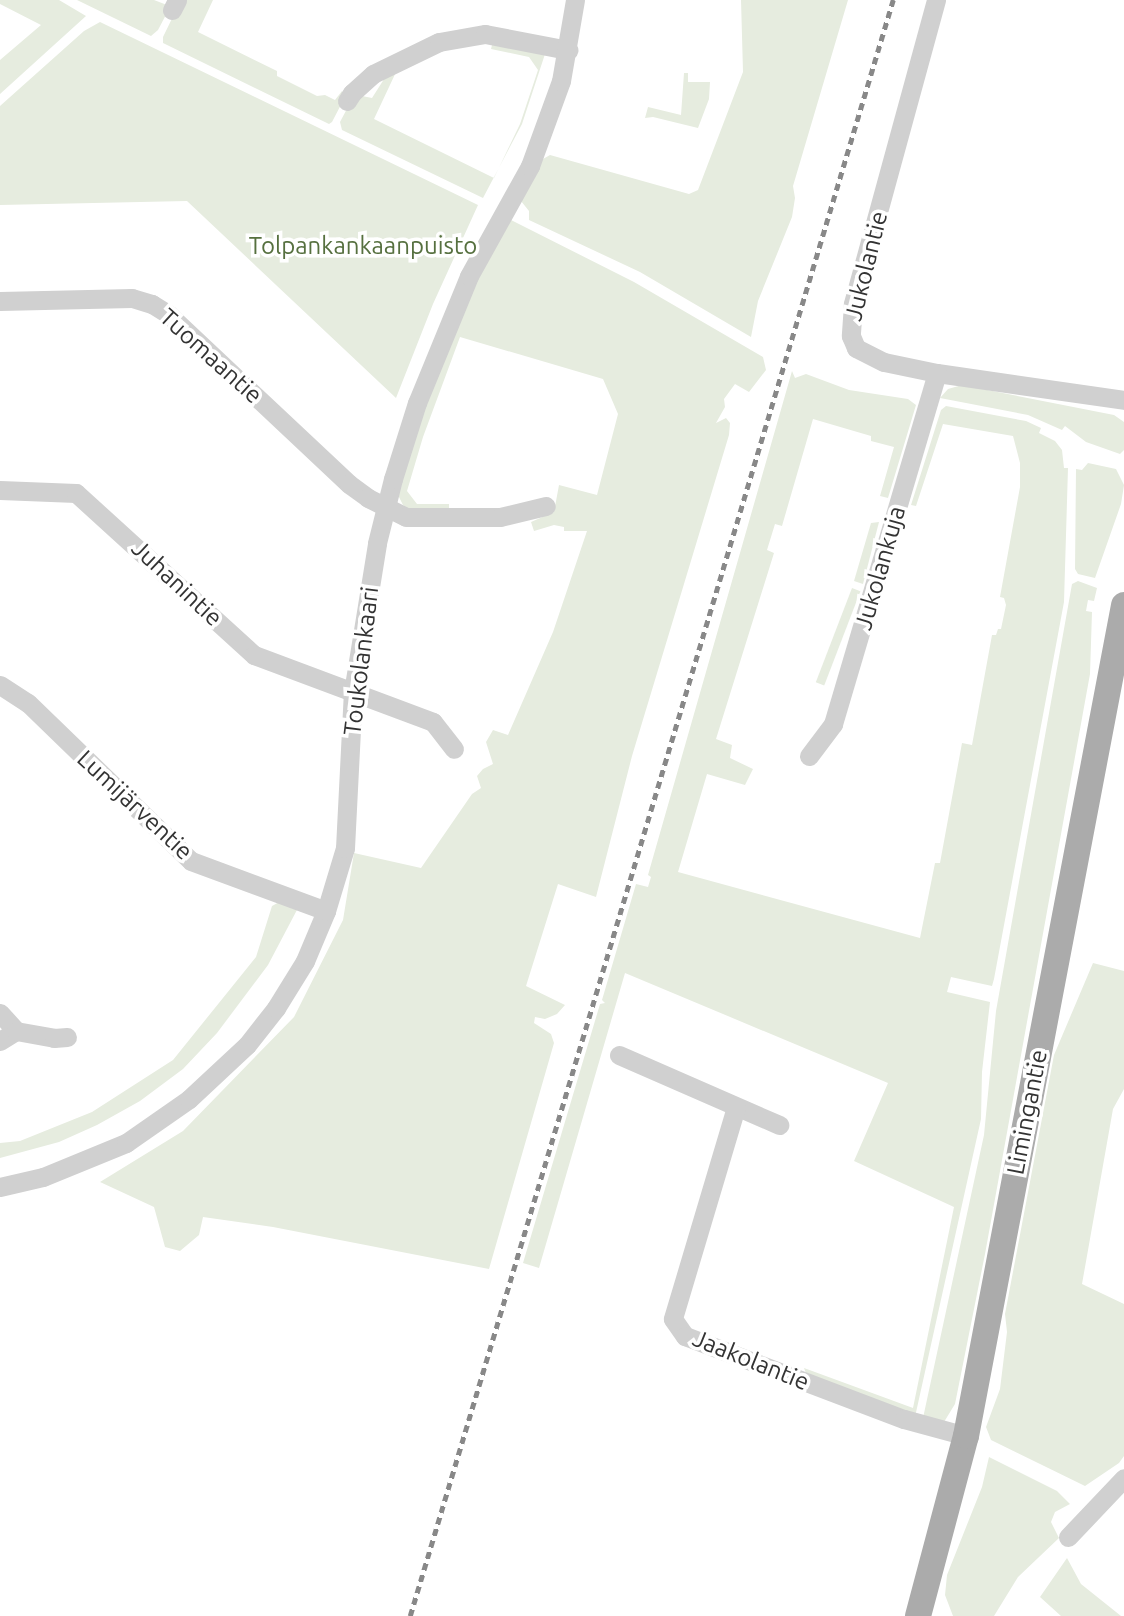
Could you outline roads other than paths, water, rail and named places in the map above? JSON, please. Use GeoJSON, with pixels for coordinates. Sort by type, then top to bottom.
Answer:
{"type":"FeatureCollection","features":[{"type":"Feature","properties":{"kind":"main road","name":"Limingantie"},"geometry":{"type":"LineString","coordinates":[[918,1616],[966,1436],[1124,605]]}},
{"type":"Feature","properties":{"kind":"street","name":"Toukolankaari"},"geometry":{"type":"LineString","coordinates":[[0,1187],[43,1177],[126,1143],[208,1083],[247,1045],[276,1008],[305,961],[326,911],[345,848],[353,692],[377,543],[386,507],[417,403],[470,276],[530,166],[561,80],[575,0]]}},
{"type":"Feature","properties":{"kind":"street","name":"Jukolantie"},"geometry":{"type":"LineString","coordinates":[[936,0],[849,323],[856,348],[866,355],[937,373],[1124,400]]}},
{"type":"Feature","properties":{"kind":"street"},"geometry":{"type":"LineString","coordinates":[[347,101],[373,74],[439,42],[485,34],[568,50]]}},
{"type":"Feature","properties":{"kind":"street","name":"Tuomaantie"},"geometry":{"type":"LineString","coordinates":[[0,302],[132,298],[152,304],[167,314],[349,484],[406,517],[500,517],[546,506]]}},
{"type":"Feature","properties":{"kind":"street","name":"Jukolankuja"},"geometry":{"type":"LineString","coordinates":[[809,756],[833,724],[937,373]]}},
{"type":"Feature","properties":{"kind":"street","name":"Juhanintie"},"geometry":{"type":"LineString","coordinates":[[0,491],[76,493],[254,655],[433,722],[454,749]]}},
{"type":"Feature","properties":{"kind":"street","name":"Lumijärventie"},"geometry":{"type":"LineString","coordinates":[[0,685],[27,703],[191,860],[326,911]]}},
{"type":"Feature","properties":{"kind":"street"},"geometry":{"type":"LineString","coordinates":[[0,1013],[8,1036],[67,1037]]}},
{"type":"Feature","properties":{"kind":"street"},"geometry":{"type":"LineString","coordinates":[[619,1055],[779,1125]]}},
{"type":"Feature","properties":{"kind":"street","name":"Jaakolantie"},"geometry":{"type":"LineString","coordinates":[[736,1107],[673,1319],[685,1336],[904,1419],[966,1436]]}},
{"type":"Feature","properties":{"kind":"street"},"geometry":{"type":"LineString","coordinates":[[1068,1537],[1124,1478]]}},
{"type":"Feature","properties":{"kind":"railway"},"geometry":{"type":"LineString","coordinates":[[410,1616],[893,0]]}},
{"type":"Feature","properties":{"kind":"park label","name":"Tolpankankaanpuisto"},"geometry":{"type":"Point","coordinates":[363,246]}}]}
